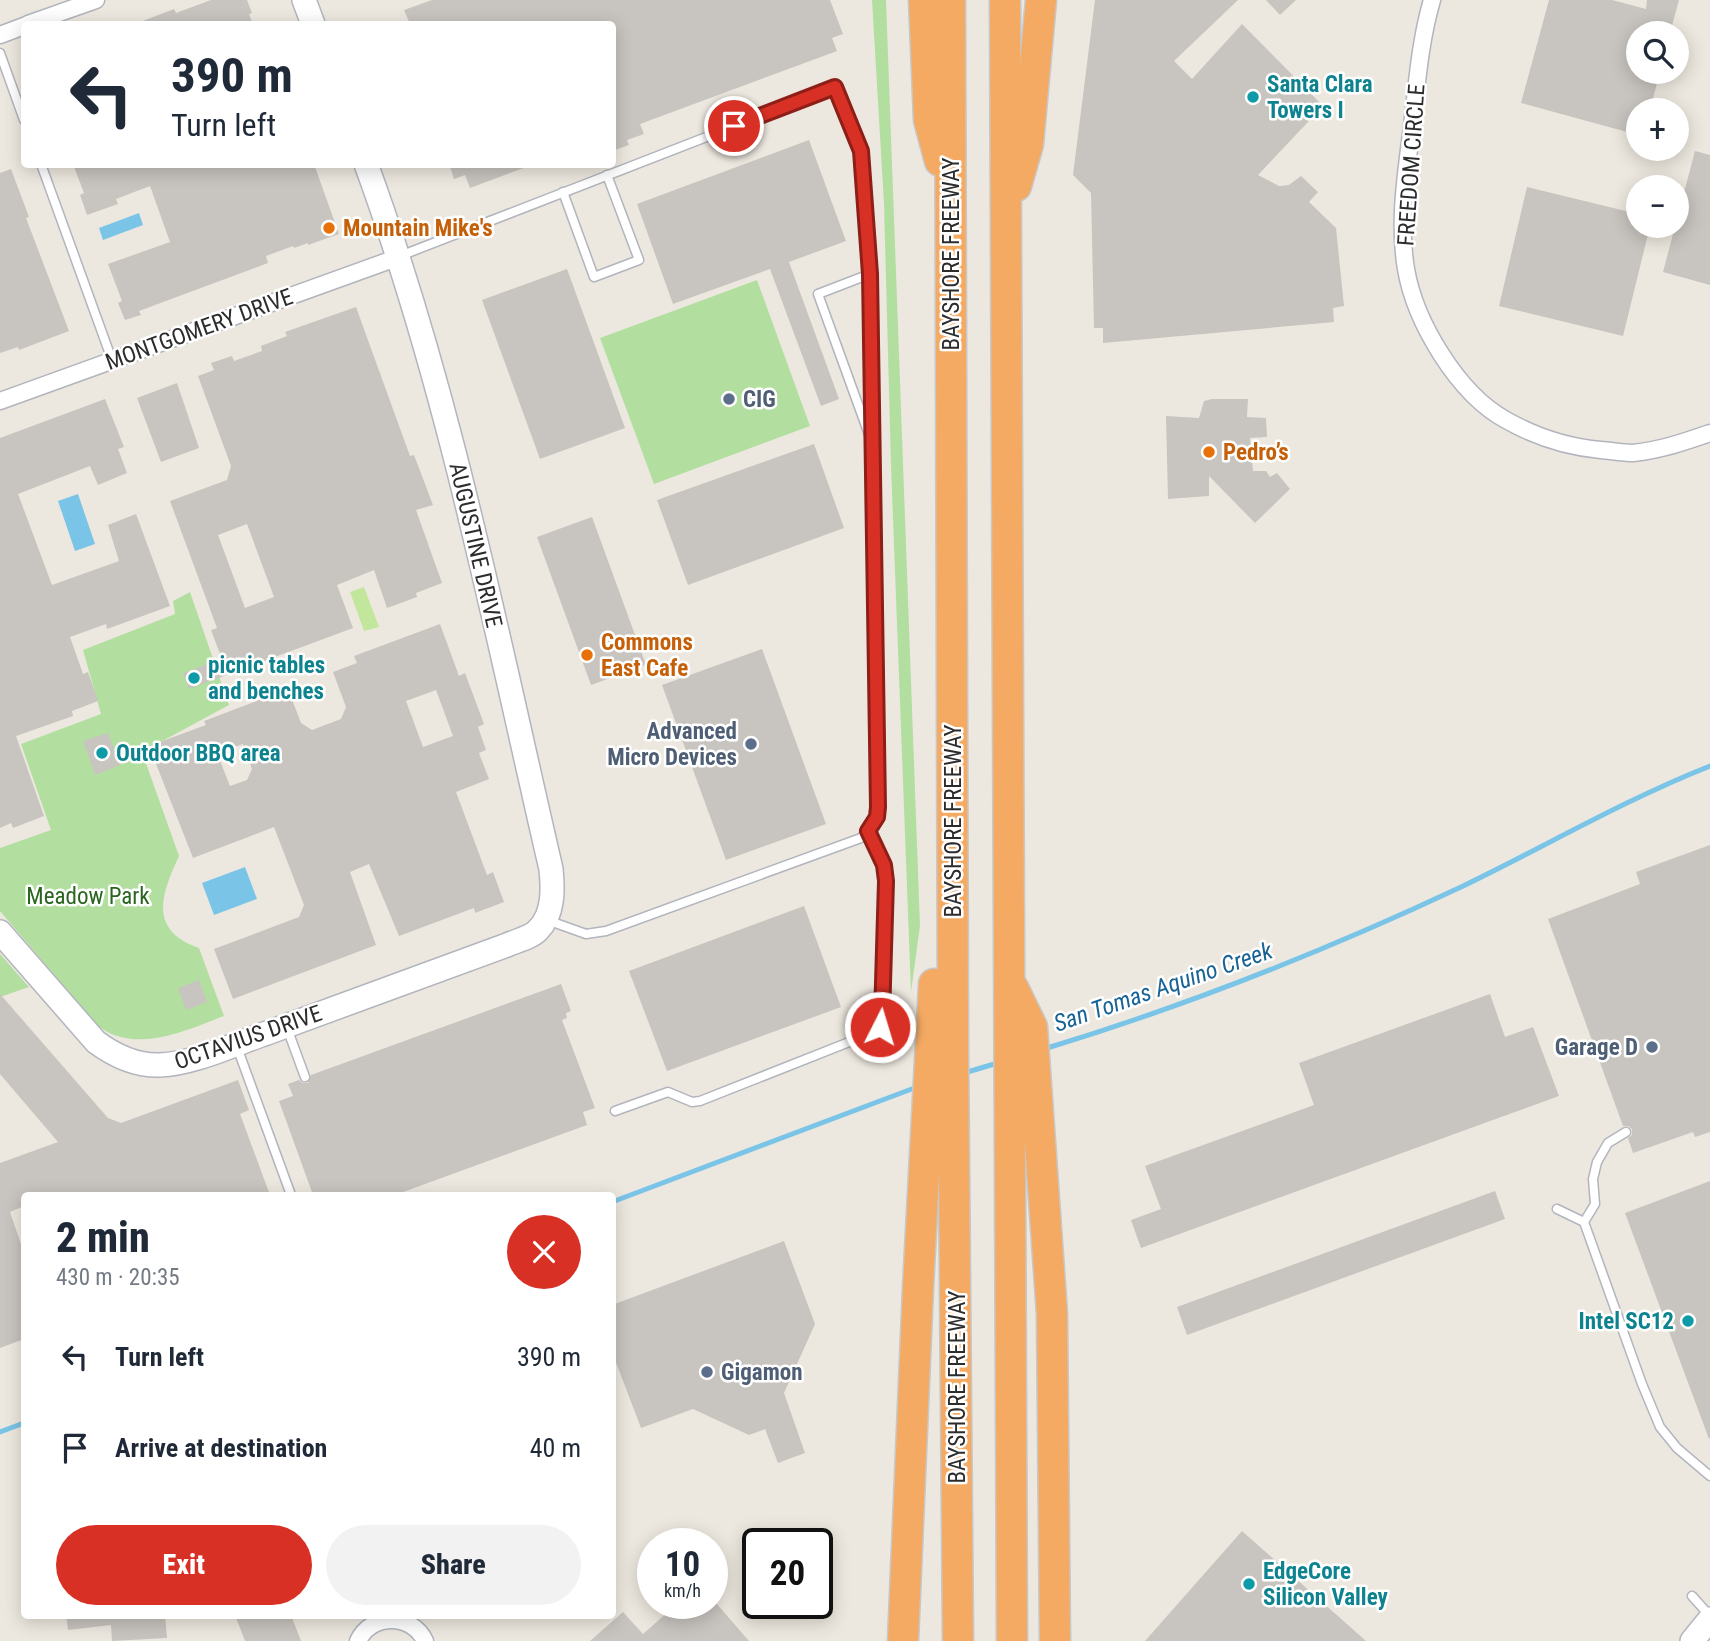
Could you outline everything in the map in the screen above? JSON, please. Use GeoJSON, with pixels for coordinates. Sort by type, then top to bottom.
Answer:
{"type":"FeatureCollection","features":[{"type":"Feature","properties":{"kind":"highway"},"geometry":{"type":"LineString","coordinates":[[924,0],[929,120],[951,198]]}},
{"type":"Feature","properties":{"kind":"highway","name":"BAYSHORE FREEWAY"},"geometry":{"type":"LineString","coordinates":[[950,0],[953,863],[942,1050],[942,1120],[958,1641]]}},
{"type":"Feature","properties":{"kind":"highway"},"geometry":{"type":"LineString","coordinates":[[1005,0],[1010,981],[1024,1105],[1060,1356],[1072,1641]]}},
{"type":"Feature","properties":{"kind":"highway"},"geometry":{"type":"LineString","coordinates":[[1006,220],[1028,144],[1041,0]]}},
{"type":"Feature","properties":{"kind":"highway"},"geometry":{"type":"LineString","coordinates":[[1012,1641],[1024,1105]]}},
{"type":"Feature","properties":{"kind":"highway"},"geometry":{"type":"LineString","coordinates":[[903,1641],[918,1288],[942,1120]]}},
{"type":"Feature","properties":{"kind":"highway"},"geometry":{"type":"LineString","coordinates":[[1052,1314],[1055,1641]]}},
{"type":"Feature","properties":{"kind":"highway"},"geometry":{"type":"LineString","coordinates":[[910,1483],[912,1641]]}},
{"type":"Feature","properties":{"kind":"street"},"geometry":{"type":"LineString","coordinates":[[37,21],[96,0]]}},
{"type":"Feature","properties":{"kind":"street"},"geometry":{"type":"LineString","coordinates":[[304,0],[312,21]]}},
{"type":"Feature","properties":{"kind":"street","name":"FREEDOM CIRCLE"},"geometry":{"type":"LineString","coordinates":[[1432,0],[1421,47],[1402,225],[1406,272],[1415,305],[1437,350],[1465,386],[1503,419],[1539,436],[1573,447],[1630,453],[1668,448],[1710,433]]}},
{"type":"Feature","properties":{"kind":"street"},"geometry":{"type":"LineString","coordinates":[[0,35],[21,27]]}},
{"type":"Feature","properties":{"kind":"street","name":"AUGUSTINE DRIVE"},"geometry":{"type":"LineString","coordinates":[[367,168],[431,360],[451,435],[551,869],[552,901],[541,925]]}},
{"type":"Feature","properties":{"kind":"street","name":"MONTGOMERY DRIVE"},"geometry":{"type":"LineString","coordinates":[[0,401],[398,257]]}},
{"type":"Feature","properties":{"kind":"street","name":"OCTAVIUS DRIVE"},"geometry":{"type":"LineString","coordinates":[[0,932],[89,1036],[111,1053],[143,1064],[166,1065],[286,1026],[507,945],[541,925]]}},
{"type":"Feature","properties":{"kind":"street"},"geometry":{"type":"LineString","coordinates":[[1692,1641],[1710,1617]]}},
{"type":"Feature","properties":{"kind":"street"},"geometry":{"type":"LineString","coordinates":[[358,1641],[369,1627],[379,1621],[391,1619],[414,1627],[425,1641]]}},
{"type":"Feature","properties":{"kind":"lane"},"geometry":{"type":"LineString","coordinates":[[0,53],[21,112]]}},
{"type":"Feature","properties":{"kind":"lane"},"geometry":{"type":"LineString","coordinates":[[398,257],[835,87],[861,151],[870,274],[874,412],[877,817],[861,838],[606,931],[586,934],[541,925]]}},
{"type":"Feature","properties":{"kind":"lane"},"geometry":{"type":"LineString","coordinates":[[41,168],[112,360]]}},
{"type":"Feature","properties":{"kind":"lane"},"geometry":{"type":"LineString","coordinates":[[563,192],[594,277],[639,260],[607,175]]}},
{"type":"Feature","properties":{"kind":"lane"},"geometry":{"type":"LineString","coordinates":[[870,274],[818,294],[873,444]]}},
{"type":"Feature","properties":{"kind":"lane"},"geometry":{"type":"LineString","coordinates":[[615,1111],[668,1093],[692,1102],[700,1101],[872,1034],[880,1027],[886,881],[884,865],[868,831]]}},
{"type":"Feature","properties":{"kind":"lane"},"geometry":{"type":"LineString","coordinates":[[286,1026],[305,1077]]}},
{"type":"Feature","properties":{"kind":"lane"},"geometry":{"type":"LineString","coordinates":[[236,1043],[290,1192]]}},
{"type":"Feature","properties":{"kind":"lane"},"geometry":{"type":"LineString","coordinates":[[1584,1222],[1595,1204],[1593,1179],[1597,1162],[1608,1143],[1626,1132]]}},
{"type":"Feature","properties":{"kind":"lane"},"geometry":{"type":"LineString","coordinates":[[1557,1209],[1584,1222],[1660,1427],[1677,1448],[1710,1476]]}},
{"type":"Feature","properties":{"kind":"lane"},"geometry":{"type":"LineString","coordinates":[[1692,1596],[1710,1617]]}},
{"type":"Feature","properties":{"kind":"green space"},"geometry":{"type":"Polygon","coordinates":[[[872,0],[886,0],[920,926],[911,992],[884,204],[872,0]]]}},
{"type":"Feature","properties":{"kind":"green space"},"geometry":{"type":"Polygon","coordinates":[[[757,280],[810,426],[654,484],[600,338],[757,280]]]}},
{"type":"Feature","properties":{"kind":"green space"},"geometry":{"type":"Polygon","coordinates":[[[364,587],[379,627],[364,631],[350,592],[364,587]]]}},
{"type":"Feature","properties":{"kind":"green space","name":"Meadow Park"},"geometry":{"type":"Polygon","coordinates":[[[190,592],[229,705],[142,752],[179,856],[164,897],[165,921],[183,940],[199,948],[224,1016],[160,1037],[127,1038],[111,1034],[97,1025],[0,911],[0,848],[51,830],[21,744],[101,714],[83,650],[175,614],[173,601],[190,592]]]}},
{"type":"Feature","properties":{"kind":"green space"},"geometry":{"type":"Polygon","coordinates":[[[0,954],[29,987],[0,997],[0,954]]]}},
{"type":"Feature","properties":{"kind":"water"},"geometry":{"type":"Polygon","coordinates":[[[139,213],[143,225],[103,240],[99,228],[139,213]]]}},
{"type":"Feature","properties":{"kind":"water"},"geometry":{"type":"Polygon","coordinates":[[[78,494],[95,544],[75,551],[58,501],[78,494]]]}},
{"type":"Feature","properties":{"kind":"water"},"geometry":{"type":"Polygon","coordinates":[[[245,867],[257,899],[214,915],[202,883],[245,867]]]}},
{"type":"Feature","properties":{"kind":"building"},"geometry":{"type":"Polygon","coordinates":[[[211,0],[247,0],[252,21],[143,21],[174,9],[176,13],[211,0]]]}},
{"type":"Feature","properties":{"kind":"building"},"geometry":{"type":"Polygon","coordinates":[[[432,0],[830,0],[843,34],[832,38],[837,51],[640,124],[644,134],[627,140],[629,145],[616,150],[616,21],[409,21],[404,10],[432,0]]]}},
{"type":"Feature","properties":{"kind":"building"},"geometry":{"type":"Polygon","coordinates":[[[1095,0],[1238,0],[1174,61],[1192,79],[1242,24],[1323,106],[1258,175],[1279,186],[1289,185],[1301,176],[1318,192],[1309,202],[1336,228],[1344,306],[1333,308],[1334,322],[1103,343],[1103,328],[1094,328],[1091,193],[1073,175],[1095,0]]]}},
{"type":"Feature","properties":{"kind":"building"},"geometry":{"type":"Polygon","coordinates":[[[1266,0],[1296,0],[1280,15],[1266,0]]]}},
{"type":"Feature","properties":{"kind":"building"},"geometry":{"type":"Polygon","coordinates":[[[1549,0],[1612,0],[1646,9],[1647,0],[1679,0],[1673,21],[1626,21],[1626,84],[1657,84],[1653,98],[1626,98],[1626,132],[1521,103],[1549,0]]]}},
{"type":"Feature","properties":{"kind":"building"},"geometry":{"type":"Polygon","coordinates":[[[809,140],[846,241],[789,262],[839,399],[821,406],[770,269],[673,304],[637,204],[809,140]]]}},
{"type":"Feature","properties":{"kind":"building"},"geometry":{"type":"Polygon","coordinates":[[[1695,151],[1710,155],[1710,285],[1663,272],[1672,238],[1689,238],[1689,175],[1695,151]]]}},
{"type":"Feature","properties":{"kind":"building"},"geometry":{"type":"Polygon","coordinates":[[[75,168],[315,168],[339,234],[266,256],[268,263],[139,311],[141,315],[125,320],[118,303],[122,301],[108,264],[170,242],[150,186],[116,199],[118,204],[87,215],[80,195],[84,193],[75,168]]]}},
{"type":"Feature","properties":{"kind":"building"},"geometry":{"type":"Polygon","coordinates":[[[450,168],[524,168],[470,188],[465,175],[454,179],[450,168]]]}},
{"type":"Feature","properties":{"kind":"building"},"geometry":{"type":"Polygon","coordinates":[[[11,169],[29,217],[26,218],[69,331],[19,350],[18,347],[0,353],[0,173],[11,169]]]}},
{"type":"Feature","properties":{"kind":"building"},"geometry":{"type":"Polygon","coordinates":[[[1527,187],[1626,211],[1626,238],[1647,238],[1623,336],[1499,306],[1527,187]]]}},
{"type":"Feature","properties":{"kind":"building"},"geometry":{"type":"Polygon","coordinates":[[[567,269],[625,428],[540,459],[482,300],[567,269]]]}},
{"type":"Feature","properties":{"kind":"building"},"geometry":{"type":"Polygon","coordinates":[[[356,307],[410,456],[414,455],[433,505],[416,510],[442,583],[416,593],[417,597],[387,608],[374,570],[337,585],[353,628],[189,689],[183,673],[222,659],[211,630],[217,628],[170,501],[227,480],[231,466],[198,376],[214,370],[211,363],[232,356],[234,361],[262,351],[261,346],[287,336],[285,332],[356,307]],[[247,524],[218,535],[245,608],[274,597],[247,524]]]}},
{"type":"Feature","properties":{"kind":"building"},"geometry":{"type":"Polygon","coordinates":[[[177,383],[199,448],[161,462],[137,398],[177,383]]]}},
{"type":"Feature","properties":{"kind":"building"},"geometry":{"type":"Polygon","coordinates":[[[105,399],[124,447],[118,449],[127,473],[98,485],[90,466],[18,494],[52,585],[119,561],[108,525],[136,514],[170,606],[107,629],[106,624],[70,637],[83,674],[88,672],[98,701],[72,711],[73,716],[16,736],[44,816],[13,828],[11,823],[0,828],[0,438],[105,399]]]}},
{"type":"Feature","properties":{"kind":"building","name":"Pedro’s"},"geometry":{"type":"Polygon","coordinates":[[[1248,399],[1247,417],[1266,418],[1267,437],[1250,438],[1253,471],[1266,471],[1270,477],[1277,473],[1290,489],[1255,523],[1209,476],[1209,496],[1168,499],[1166,416],[1199,418],[1204,401],[1248,399]]]}},
{"type":"Feature","properties":{"kind":"building"},"geometry":{"type":"Polygon","coordinates":[[[814,444],[844,528],[688,585],[657,500],[814,444]]]}},
{"type":"Feature","properties":{"kind":"building"},"geometry":{"type":"Polygon","coordinates":[[[592,517],[646,665],[591,685],[537,537],[592,517]]]}},
{"type":"Feature","properties":{"kind":"building"},"geometry":{"type":"Polygon","coordinates":[[[440,624],[459,676],[465,673],[484,724],[478,727],[486,750],[479,753],[489,779],[456,792],[487,875],[493,872],[504,902],[475,913],[474,908],[399,936],[369,864],[350,872],[376,945],[233,999],[214,949],[299,917],[304,905],[274,827],[193,858],[149,746],[206,725],[204,721],[288,689],[301,723],[312,730],[341,719],[346,707],[333,672],[357,663],[354,656],[440,624]],[[436,690],[406,701],[423,747],[453,736],[436,690]],[[243,744],[217,753],[230,786],[247,780],[252,769],[243,744]]]}},
{"type":"Feature","properties":{"kind":"building"},"geometry":{"type":"Polygon","coordinates":[[[762,649],[826,824],[726,860],[662,685],[762,649]]]}},
{"type":"Feature","properties":{"kind":"building","name":"Outdoor BBQ area"},"geometry":{"type":"Polygon","coordinates":[[[108,733],[120,765],[95,775],[83,741],[108,733]]]}},
{"type":"Feature","properties":{"kind":"building","name":"Garage D"},"geometry":{"type":"Polygon","coordinates":[[[1710,845],[1710,1132],[1695,1137],[1693,1132],[1633,1153],[1628,1138],[1632,1135],[1632,1129],[1623,1126],[1548,919],[1640,884],[1636,872],[1710,845]]]}},
{"type":"Feature","properties":{"kind":"building"},"geometry":{"type":"Polygon","coordinates":[[[804,906],[841,1007],[667,1071],[629,971],[804,906]]]}},
{"type":"Feature","properties":{"kind":"building"},"geometry":{"type":"Polygon","coordinates":[[[199,980],[207,1002],[186,1010],[178,988],[199,980]]]}},
{"type":"Feature","properties":{"kind":"building"},"geometry":{"type":"Polygon","coordinates":[[[561,984],[571,1011],[566,1013],[567,1018],[562,1020],[595,1108],[583,1112],[587,1125],[403,1192],[312,1192],[279,1101],[293,1096],[288,1084],[299,1080],[308,1083],[311,1075],[561,984]]]}},
{"type":"Feature","properties":{"kind":"building"},"geometry":{"type":"Polygon","coordinates":[[[0,994],[108,1118],[121,1123],[238,1080],[249,1110],[240,1114],[269,1192],[21,1192],[21,1207],[10,1212],[21,1244],[21,1340],[0,1348],[0,1163],[58,1142],[0,1074],[0,994]]]}},
{"type":"Feature","properties":{"kind":"building"},"geometry":{"type":"Polygon","coordinates":[[[1490,994],[1505,1037],[1533,1027],[1559,1096],[1141,1248],[1131,1220],[1161,1209],[1145,1166],[1314,1105],[1299,1063],[1490,994]]]}},
{"type":"Feature","properties":{"kind":"building","name":"Intel SC12"},"geometry":{"type":"Polygon","coordinates":[[[1710,1181],[1710,1438],[1709,1439],[1625,1213],[1710,1181]]]}},
{"type":"Feature","properties":{"kind":"building"},"geometry":{"type":"Polygon","coordinates":[[[1495,1191],[1505,1219],[1187,1335],[1177,1307],[1495,1191]]]}},
{"type":"Feature","properties":{"kind":"building","name":"Gigamon"},"geometry":{"type":"Polygon","coordinates":[[[784,1241],[815,1324],[784,1393],[805,1453],[778,1463],[765,1429],[749,1435],[693,1409],[641,1428],[616,1362],[616,1304],[784,1241]]]}},
{"type":"Feature","properties":{"kind":"building","name":"EdgeCore Silicon Valley"},"geometry":{"type":"Polygon","coordinates":[[[1242,1531],[1366,1641],[1145,1641],[1242,1531]]]}},
{"type":"Feature","properties":{"kind":"building"},"geometry":{"type":"Polygon","coordinates":[[[623,1612],[643,1634],[660,1619],[728,1619],[728,1617],[749,1641],[590,1641],[623,1612]]]}},
{"type":"Feature","properties":{"kind":"building"},"geometry":{"type":"Polygon","coordinates":[[[67,1619],[165,1619],[167,1638],[112,1641],[111,1625],[68,1630],[67,1619]]]}},
{"type":"Feature","properties":{"kind":"building"},"geometry":{"type":"Polygon","coordinates":[[[237,1619],[293,1619],[301,1641],[245,1641],[237,1619]]]}},
{"type":"Feature","properties":{"kind":"waterway","name":"San Tomas Aquino Creek"},"geometry":{"type":"LineString","coordinates":[[1044,1049],[1256,976],[1359,933],[1461,887],[1584,824],[1710,766]]}},
{"type":"Feature","properties":{"kind":"waterway","name":"San Tomas Aquino Creek"},"geometry":{"type":"LineString","coordinates":[[964,1073],[1001,1062]]}},
{"type":"Feature","properties":{"kind":"waterway","name":"San Tomas Aquino Creek"},"geometry":{"type":"LineString","coordinates":[[616,1200],[917,1087]]}},
{"type":"Feature","properties":{"kind":"waterway","name":"San Tomas Aquino Creek"},"geometry":{"type":"LineString","coordinates":[[0,1432],[21,1424]]}},
{"type":"Feature","properties":{"kind":"place","name":"Santa Clara Towers I"},"geometry":{"type":"Point","coordinates":[1253,97]}},
{"type":"Feature","properties":{"kind":"place","name":"Mountain Mike's"},"geometry":{"type":"Point","coordinates":[329,228]}},
{"type":"Feature","properties":{"kind":"place","name":"CIG"},"geometry":{"type":"Point","coordinates":[729,399]}},
{"type":"Feature","properties":{"kind":"place","name":"Pedro’s"},"geometry":{"type":"Point","coordinates":[1209,452]}},
{"type":"Feature","properties":{"kind":"place","name":"Commons East Cafe"},"geometry":{"type":"Point","coordinates":[587,655]}},
{"type":"Feature","properties":{"kind":"place","name":"picnic tables and benches"},"geometry":{"type":"Point","coordinates":[194,678]}},
{"type":"Feature","properties":{"kind":"place","name":"Advanced Micro Devices"},"geometry":{"type":"Point","coordinates":[751,744]}},
{"type":"Feature","properties":{"kind":"place","name":"Outdoor BBQ area"},"geometry":{"type":"Point","coordinates":[102,753]}},
{"type":"Feature","properties":{"kind":"place","name":"Garage D"},"geometry":{"type":"Point","coordinates":[1652,1047]}},
{"type":"Feature","properties":{"kind":"place","name":"Intel SC12"},"geometry":{"type":"Point","coordinates":[1688,1321]}},
{"type":"Feature","properties":{"kind":"place","name":"Gigamon"},"geometry":{"type":"Point","coordinates":[707,1372]}},
{"type":"Feature","properties":{"kind":"place","name":"EdgeCore Silicon Valley"},"geometry":{"type":"Point","coordinates":[1249,1584]}},
{"type":"Feature","properties":{"kind":"route"},"geometry":{"type":"LineString","coordinates":[[734,126],[835,87],[861,151],[870,274],[874,412],[878,807],[877,817],[868,831],[884,865],[886,881],[880,1027]]}}]}
